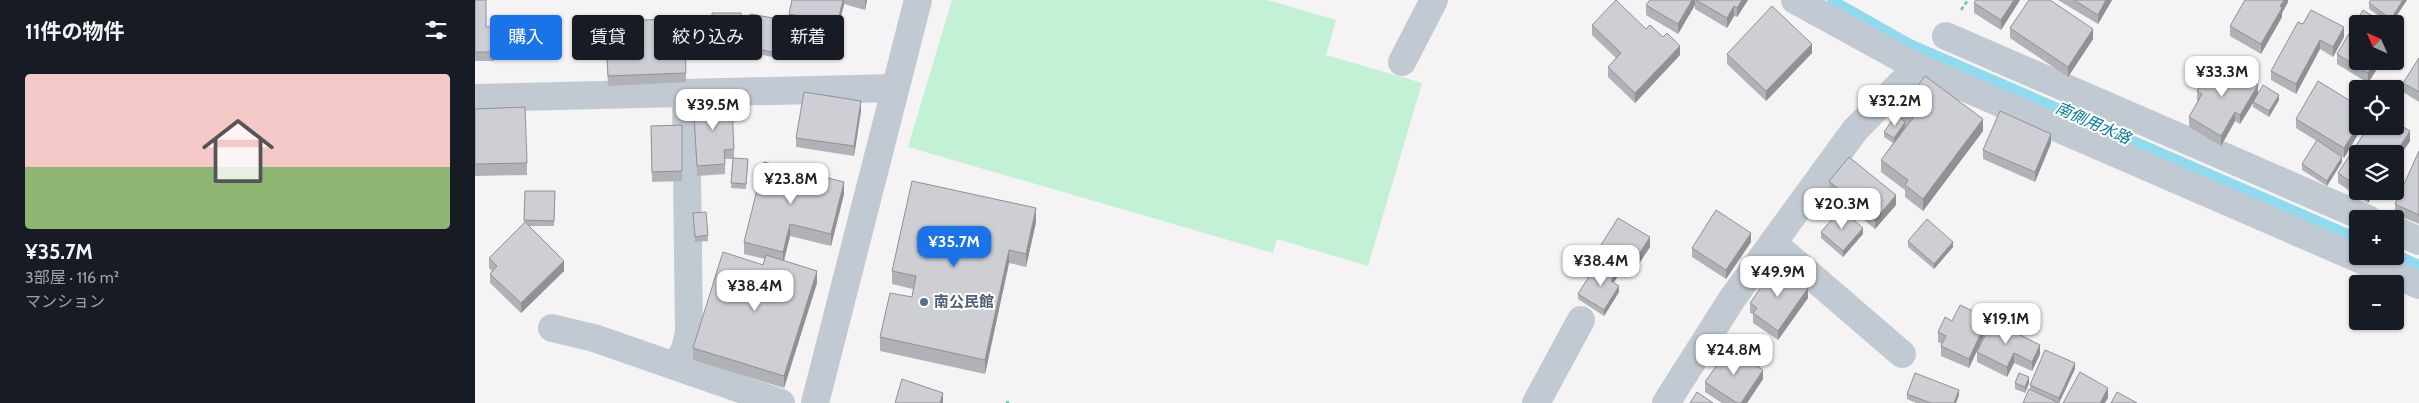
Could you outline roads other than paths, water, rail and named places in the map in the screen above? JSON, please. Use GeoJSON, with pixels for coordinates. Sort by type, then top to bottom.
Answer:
{"type":"FeatureCollection","features":[{"type":"Feature","properties":{"kind":"street"},"geometry":{"type":"LineString","coordinates":[[815,403],[918,0]]}},
{"type":"Feature","properties":{"kind":"street"},"geometry":{"type":"LineString","coordinates":[[1402,62],[1434,0]]}},
{"type":"Feature","properties":{"kind":"street"},"geometry":{"type":"LineString","coordinates":[[1795,0],[1917,67],[2419,285]]}},
{"type":"Feature","properties":{"kind":"street"},"geometry":{"type":"LineString","coordinates":[[1946,36],[2349,211]]}},
{"type":"Feature","properties":{"kind":"street"},"geometry":{"type":"LineString","coordinates":[[1666,403],[1732,299],[1855,130],[1917,67]]}},
{"type":"Feature","properties":{"kind":"street"},"geometry":{"type":"LineString","coordinates":[[475,98],[894,88]]}},
{"type":"Feature","properties":{"kind":"street"},"geometry":{"type":"LineString","coordinates":[[676,366],[685,349],[689,332],[686,93]]}},
{"type":"Feature","properties":{"kind":"street"},"geometry":{"type":"LineString","coordinates":[[2404,234],[2419,241]]}},
{"type":"Feature","properties":{"kind":"street"},"geometry":{"type":"LineString","coordinates":[[1773,243],[1902,354]]}},
{"type":"Feature","properties":{"kind":"street"},"geometry":{"type":"LineString","coordinates":[[1536,403],[1581,320]]}},
{"type":"Feature","properties":{"kind":"street"},"geometry":{"type":"LineString","coordinates":[[552,328],[594,338],[781,403]]}},
{"type":"Feature","properties":{"kind":"waterway","name":"南側用水路"},"geometry":{"type":"LineString","coordinates":[[1832,0],[1910,44],[2349,235]]}},
{"type":"Feature","properties":{"kind":"waterway","name":"南側用水路"},"geometry":{"type":"LineString","coordinates":[[2404,258],[2419,265]]}},
{"type":"Feature","properties":{"kind":"place","name":"南公民館"},"geometry":{"type":"Point","coordinates":[924,302]}}]}
